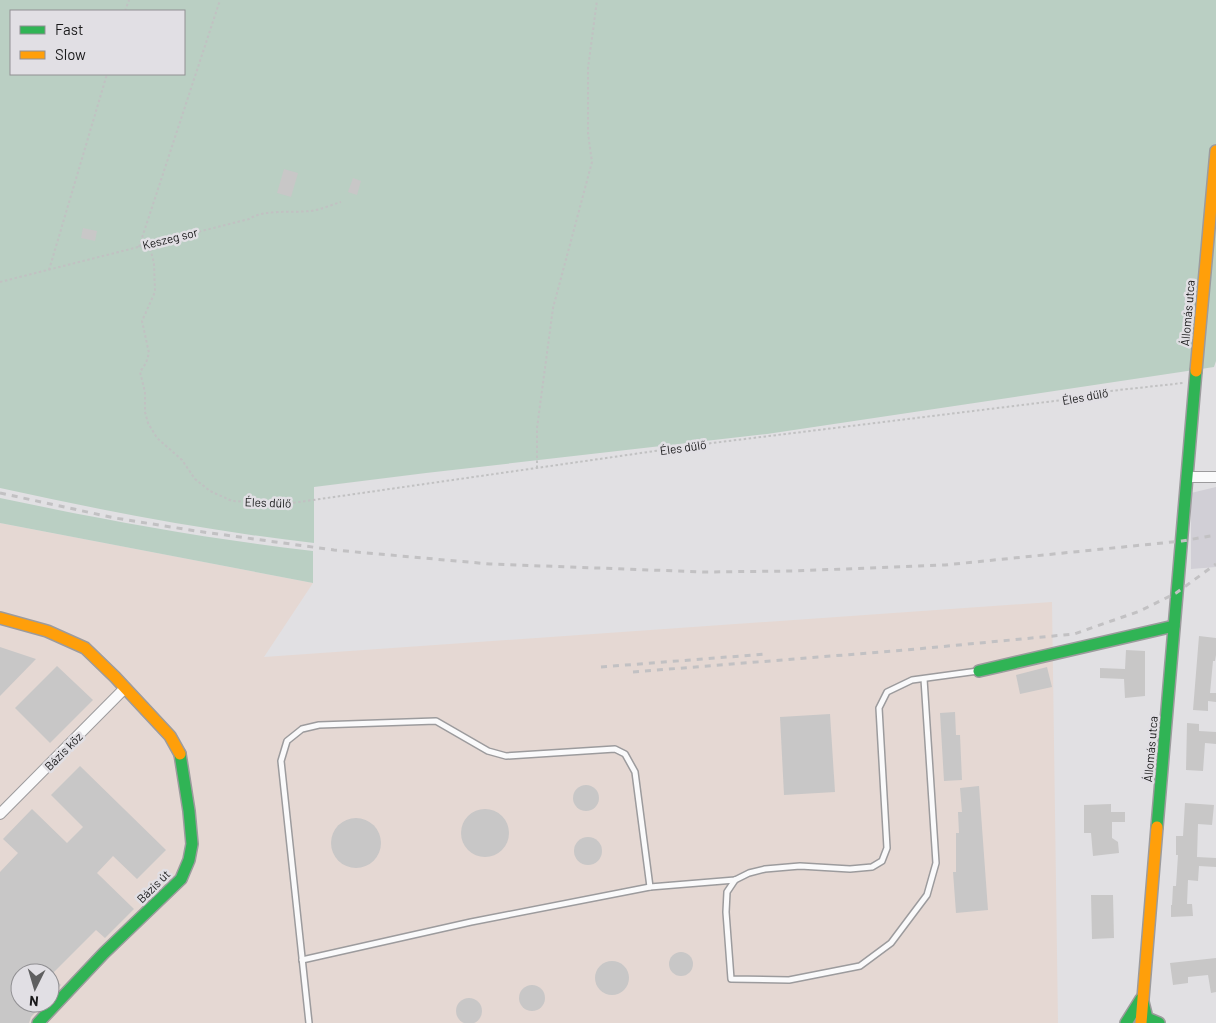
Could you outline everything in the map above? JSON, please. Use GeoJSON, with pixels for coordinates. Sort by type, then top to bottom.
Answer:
{"type":"FeatureCollection","features":[{"type":"Feature","properties":{"kind":"main road","name":"Állomás utca"},"geometry":{"type":"LineString","coordinates":[[1141,1023],[1216,151]]}},
{"type":"Feature","properties":{"kind":"main road","name":"Bázis út"},"geometry":{"type":"LineString","coordinates":[[0,618],[47,631],[85,648],[125,688],[170,736],[179,751],[189,811],[192,844],[189,860],[181,879],[104,953],[38,1023]]}},
{"type":"Feature","properties":{"kind":"main road"},"geometry":{"type":"LineString","coordinates":[[979,671],[1174,626]]}},
{"type":"Feature","properties":{"kind":"main road"},"geometry":{"type":"LineString","coordinates":[[1126,1023],[1142,998]]}},
{"type":"Feature","properties":{"kind":"main road"},"geometry":{"type":"LineString","coordinates":[[1142,998],[1148,1018],[1159,1023]]}},
{"type":"Feature","properties":{"kind":"street"},"geometry":{"type":"LineString","coordinates":[[1187,477],[1216,477]]}},
{"type":"Feature","properties":{"kind":"street","name":"Bázis köz"},"geometry":{"type":"LineString","coordinates":[[0,814],[125,688]]}},
{"type":"Feature","properties":{"kind":"lane"},"geometry":{"type":"LineString","coordinates":[[302,960],[471,922],[650,887],[735,880],[749,873],[765,869],[800,866],[850,869],[872,867],[882,861],[887,848],[879,708],[887,692],[912,680],[979,671]]}},
{"type":"Feature","properties":{"kind":"lane"},"geometry":{"type":"LineString","coordinates":[[735,880],[727,892],[726,898],[731,979],[789,980],[860,966],[891,943],[927,895],[936,863],[924,679]]}},
{"type":"Feature","properties":{"kind":"lane"},"geometry":{"type":"LineString","coordinates":[[308,1023],[281,762],[287,741],[302,729],[319,725],[436,720],[488,751],[506,756],[615,749],[625,754],[634,772],[650,887]]}},
{"type":"Feature","properties":{"kind":"path"},"geometry":{"type":"LineString","coordinates":[[139,246],[220,0]]}},
{"type":"Feature","properties":{"kind":"path"},"geometry":{"type":"LineString","coordinates":[[537,468],[537,428],[553,308],[592,162],[588,133],[588,68],[597,0]]}},
{"type":"Feature","properties":{"kind":"path"},"geometry":{"type":"LineString","coordinates":[[49,270],[107,75]]}},
{"type":"Feature","properties":{"kind":"path","name":"Keszeg sor"},"geometry":{"type":"LineString","coordinates":[[0,282],[248,219],[253,216],[277,212],[312,211],[341,202]]}},
{"type":"Feature","properties":{"kind":"path","name":"Éles dűlő"},"geometry":{"type":"LineString","coordinates":[[148,244],[154,263],[155,292],[142,320],[149,353],[146,363],[140,372],[145,392],[145,412],[148,423],[157,438],[182,460],[195,479],[210,491],[232,501],[285,504],[704,444],[1071,399],[1110,391],[1195,381]]}},
{"type":"Feature","properties":{"kind":"shaded area"},"geometry":{"type":"Polygon","coordinates":[[[1216,487],[1216,567],[1191,569],[1191,493],[1216,487]]]}},
{"type":"Feature","properties":{"kind":"shaded area"},"geometry":{"type":"Polygon","coordinates":[[[0,523],[313,583],[264,657],[1052,602],[1058,1023],[0,1023],[0,523]]]}},
{"type":"Feature","properties":{"kind":"green space"},"geometry":{"type":"Polygon","coordinates":[[[0,0],[1216,0],[1216,361],[1214,367],[767,434],[314,487],[314,543],[235,533],[78,505],[0,488],[0,0]]]}},
{"type":"Feature","properties":{"kind":"green space"},"geometry":{"type":"Polygon","coordinates":[[[0,498],[156,528],[234,541],[313,551],[313,583],[0,523],[0,498]]]}},
{"type":"Feature","properties":{"kind":"building"},"geometry":{"type":"Polygon","coordinates":[[[284,169],[298,173],[291,197],[277,193],[284,169]]]}},
{"type":"Feature","properties":{"kind":"building"},"geometry":{"type":"Polygon","coordinates":[[[353,178],[361,181],[357,195],[348,192],[353,178]]]}},
{"type":"Feature","properties":{"kind":"building"},"geometry":{"type":"Polygon","coordinates":[[[83,228],[97,231],[95,241],[81,238],[83,228]]]}},
{"type":"Feature","properties":{"kind":"building"},"geometry":{"type":"Polygon","coordinates":[[[1199,636],[1216,638],[1216,655],[1215,661],[1213,661],[1210,693],[1216,693],[1216,702],[1208,701],[1208,711],[1193,710],[1199,636]]]}},
{"type":"Feature","properties":{"kind":"building"},"geometry":{"type":"Polygon","coordinates":[[[0,647],[36,659],[0,696],[0,647]]]}},
{"type":"Feature","properties":{"kind":"building"},"geometry":{"type":"Polygon","coordinates":[[[1126,650],[1145,651],[1145,696],[1125,698],[1124,679],[1100,678],[1100,668],[1125,669],[1126,650]]]}},
{"type":"Feature","properties":{"kind":"building"},"geometry":{"type":"Polygon","coordinates":[[[57,666],[93,700],[50,743],[15,708],[57,666]]]}},
{"type":"Feature","properties":{"kind":"building"},"geometry":{"type":"Polygon","coordinates":[[[1047,667],[1052,687],[1020,694],[1016,675],[1047,667]]]}},
{"type":"Feature","properties":{"kind":"building"},"geometry":{"type":"Polygon","coordinates":[[[955,712],[956,735],[960,735],[962,780],[944,781],[940,713],[955,712]]]}},
{"type":"Feature","properties":{"kind":"building"},"geometry":{"type":"Polygon","coordinates":[[[830,714],[835,792],[784,795],[780,717],[830,714]]]}},
{"type":"Feature","properties":{"kind":"building"},"geometry":{"type":"Polygon","coordinates":[[[1187,723],[1199,724],[1199,731],[1216,732],[1216,744],[1205,743],[1203,771],[1186,770],[1187,723]]]}},
{"type":"Feature","properties":{"kind":"building"},"geometry":{"type":"Polygon","coordinates":[[[80,766],[166,850],[137,879],[113,856],[97,873],[134,909],[105,938],[96,930],[60,966],[60,963],[10,963],[10,1013],[35,1013],[29,1023],[0,1023],[0,872],[18,853],[3,839],[32,809],[67,843],[83,827],[51,795],[80,766]]]}},
{"type":"Feature","properties":{"kind":"building"},"geometry":{"type":"Polygon","coordinates":[[[586,785],[595,789],[599,798],[595,807],[586,811],[577,807],[573,798],[577,789],[586,785]]]}},
{"type":"Feature","properties":{"kind":"building"},"geometry":{"type":"Polygon","coordinates":[[[979,786],[988,910],[956,913],[953,872],[956,872],[956,833],[959,833],[958,812],[962,812],[960,788],[979,786]]]}},
{"type":"Feature","properties":{"kind":"building"},"geometry":{"type":"Polygon","coordinates":[[[1185,803],[1214,805],[1212,825],[1198,824],[1197,857],[1216,858],[1216,867],[1199,866],[1198,881],[1188,880],[1187,904],[1192,904],[1193,916],[1171,917],[1178,855],[1176,855],[1176,836],[1183,836],[1185,803]]]}},
{"type":"Feature","properties":{"kind":"building"},"geometry":{"type":"Polygon","coordinates":[[[1111,804],[1111,812],[1125,812],[1125,822],[1112,822],[1112,838],[1118,842],[1119,853],[1093,856],[1091,833],[1084,833],[1084,805],[1111,804]]]}},
{"type":"Feature","properties":{"kind":"building"},"geometry":{"type":"Polygon","coordinates":[[[480,809],[490,809],[499,813],[505,819],[508,824],[508,842],[499,853],[490,857],[480,857],[471,853],[465,847],[461,838],[461,828],[465,819],[471,813],[480,809]]]}},
{"type":"Feature","properties":{"kind":"building"},"geometry":{"type":"Polygon","coordinates":[[[356,818],[365,820],[376,829],[381,843],[379,852],[370,863],[356,868],[347,866],[336,857],[331,843],[333,834],[342,823],[356,818]]]}},
{"type":"Feature","properties":{"kind":"building"},"geometry":{"type":"Polygon","coordinates":[[[588,837],[598,841],[602,851],[598,861],[588,865],[578,861],[574,851],[578,841],[588,837]]]}},
{"type":"Feature","properties":{"kind":"building"},"geometry":{"type":"Polygon","coordinates":[[[1091,895],[1113,895],[1114,938],[1092,939],[1091,895]]]}},
{"type":"Feature","properties":{"kind":"building"},"geometry":{"type":"Polygon","coordinates":[[[681,952],[686,953],[692,959],[692,969],[686,975],[681,976],[676,975],[670,969],[669,964],[670,959],[676,953],[681,952]]]}},
{"type":"Feature","properties":{"kind":"building"},"geometry":{"type":"Polygon","coordinates":[[[1216,958],[1216,992],[1211,993],[1208,975],[1188,977],[1188,983],[1173,985],[1170,963],[1216,958]]]}},
{"type":"Feature","properties":{"kind":"building"},"geometry":{"type":"Polygon","coordinates":[[[612,961],[624,966],[629,978],[624,990],[612,995],[600,990],[595,978],[600,966],[612,961]]]}},
{"type":"Feature","properties":{"kind":"building"},"geometry":{"type":"Polygon","coordinates":[[[532,985],[541,989],[545,998],[541,1007],[532,1011],[523,1007],[519,998],[523,989],[532,985]]]}},
{"type":"Feature","properties":{"kind":"building"},"geometry":{"type":"Polygon","coordinates":[[[469,998],[478,1002],[482,1011],[478,1020],[469,1024],[460,1020],[456,1011],[460,1002],[469,998]]]}},
{"type":"Feature","properties":{"kind":"railway"},"geometry":{"type":"LineString","coordinates":[[0,493],[115,518],[334,550],[490,564],[704,572],[793,571],[945,565],[1182,541],[1216,535]]}},
{"type":"Feature","properties":{"kind":"railway"},"geometry":{"type":"LineString","coordinates":[[633,672],[906,650],[1074,634],[1140,611],[1176,593],[1216,564]]}},
{"type":"Feature","properties":{"kind":"railway"},"geometry":{"type":"LineString","coordinates":[[601,667],[766,654]]}},
{"type":"Feature","properties":{"kind":"traffic: fast"},"geometry":{"type":"LineString","coordinates":[[1157,827],[1196,371]]}},
{"type":"Feature","properties":{"kind":"traffic: fast"},"geometry":{"type":"LineString","coordinates":[[979,671],[1174,626]]}},
{"type":"Feature","properties":{"kind":"traffic: fast"},"geometry":{"type":"LineString","coordinates":[[38,1023],[104,953],[181,879],[189,860],[192,844],[180,754]]}},
{"type":"Feature","properties":{"kind":"traffic: fast"},"geometry":{"type":"LineString","coordinates":[[1126,1023],[1141,999]]}},
{"type":"Feature","properties":{"kind":"traffic: fast"},"geometry":{"type":"LineString","coordinates":[[1143,1002],[1147,1018],[1159,1023]]}},
{"type":"Feature","properties":{"kind":"traffic: slow"},"geometry":{"type":"LineString","coordinates":[[1196,371],[1216,151]]}},
{"type":"Feature","properties":{"kind":"traffic: slow"},"geometry":{"type":"LineString","coordinates":[[0,618],[47,631],[85,648],[170,736],[180,754]]}},
{"type":"Feature","properties":{"kind":"traffic: slow"},"geometry":{"type":"LineString","coordinates":[[1141,1023],[1157,827]]}}]}
